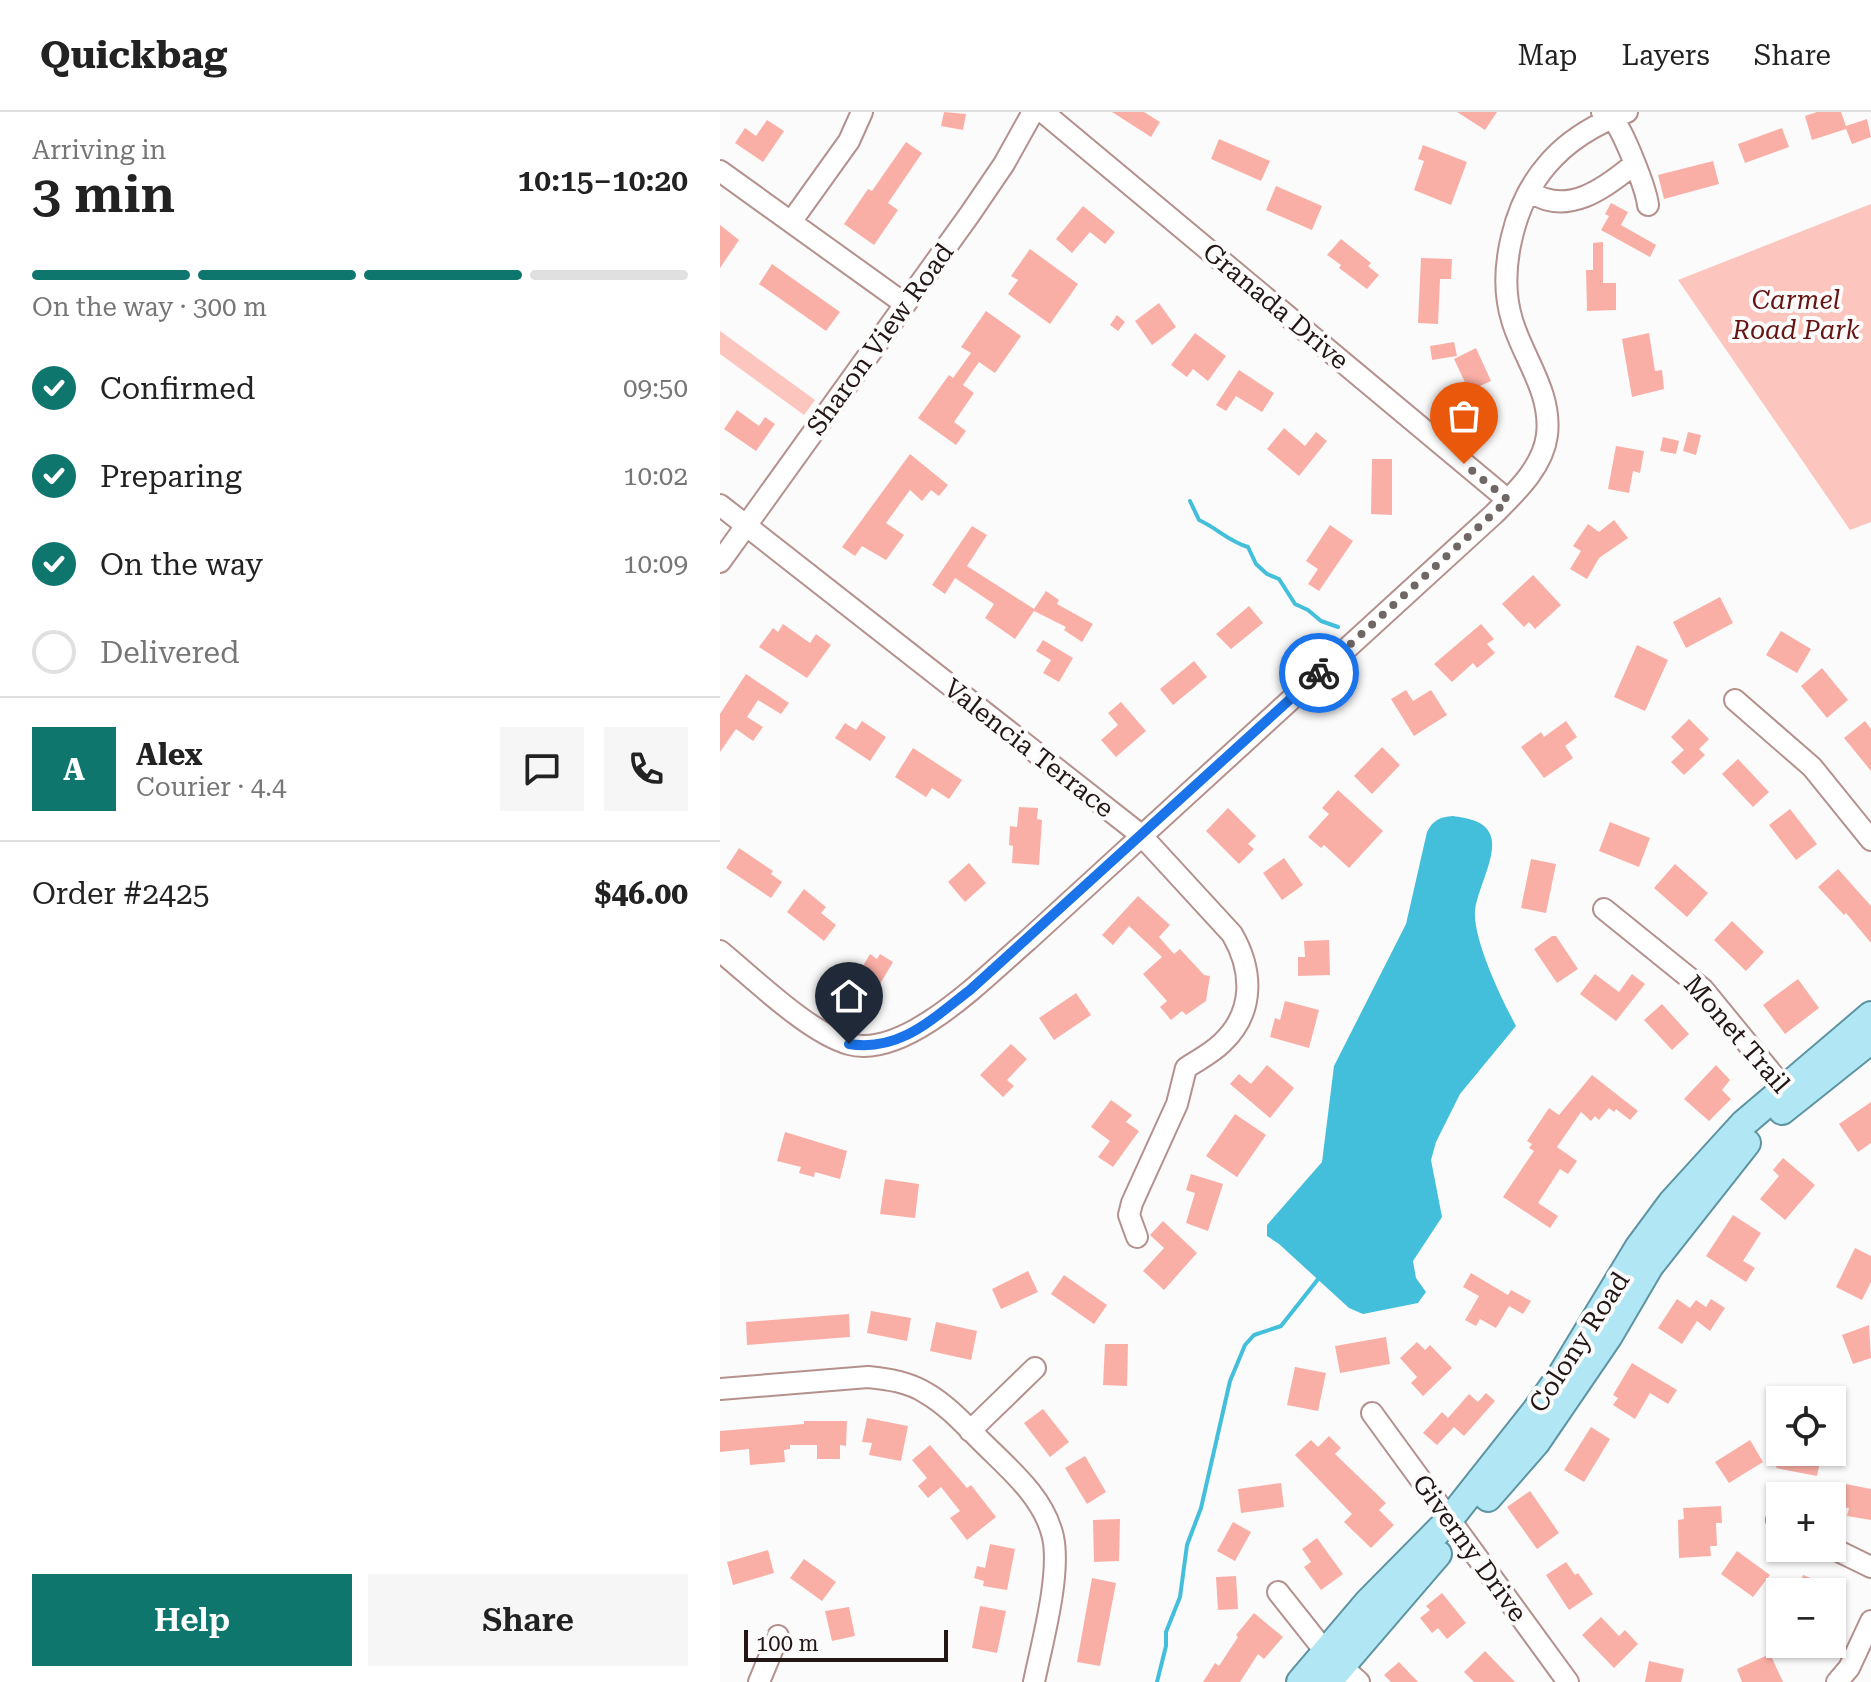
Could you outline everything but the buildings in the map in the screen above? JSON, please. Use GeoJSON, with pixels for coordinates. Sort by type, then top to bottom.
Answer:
{"type":"FeatureCollection","features":[{"type":"Feature","properties":{"kind":"main road","name":"Colony Road"},"geometry":{"type":"LineString","coordinates":[[1789,1094],[1871,1015]]}},
{"type":"Feature","properties":{"kind":"main road","name":"Colony Road"},"geometry":{"type":"LineString","coordinates":[[1300,1682],[1338,1670],[1368,1602],[1453,1526],[1563,1372],[1638,1248],[1672,1202],[1743,1124],[1871,1040]]}},
{"type":"Feature","properties":{"kind":"street"},"geometry":{"type":"LineString","coordinates":[[791,222],[849,141],[862,112]]}},
{"type":"Feature","properties":{"kind":"street","name":"Sharon View Road"},"geometry":{"type":"LineString","coordinates":[[720,562],[1004,164],[1033,112]]}},
{"type":"Feature","properties":{"kind":"street","name":"Granada Drive"},"geometry":{"type":"LineString","coordinates":[[1043,112],[1508,500]]}},
{"type":"Feature","properties":{"kind":"street"},"geometry":{"type":"LineString","coordinates":[[720,951],[795,1012],[833,1038],[865,1047],[890,1043],[915,1031],[970,990],[1508,500],[1535,468],[1547,430],[1542,391],[1516,333],[1507,301],[1507,270],[1511,244],[1537,177],[1559,152],[1614,114],[1648,205]]}},
{"type":"Feature","properties":{"kind":"street"},"geometry":{"type":"LineString","coordinates":[[1529,191],[1539,198],[1560,203],[1593,194],[1633,165]]}},
{"type":"Feature","properties":{"kind":"street"},"geometry":{"type":"LineString","coordinates":[[720,171],[905,304]]}},
{"type":"Feature","properties":{"kind":"street","name":"Valencia Terrace"},"geometry":{"type":"LineString","coordinates":[[720,505],[1141,835],[1232,934],[1242,950],[1248,970],[1248,997],[1236,1027],[1219,1046],[1186,1068],[1177,1104],[1132,1203],[1129,1215],[1137,1237]]}},
{"type":"Feature","properties":{"kind":"street"},"geometry":{"type":"LineString","coordinates":[[1735,700],[1812,767],[1871,840]]}},
{"type":"Feature","properties":{"kind":"street","name":"Monet Trail"},"geometry":{"type":"LineString","coordinates":[[1604,909],[1703,989],[1789,1094]]}},
{"type":"Feature","properties":{"kind":"street"},"geometry":{"type":"LineString","coordinates":[[970,1431],[1035,1368]]}},
{"type":"Feature","properties":{"kind":"street"},"geometry":{"type":"LineString","coordinates":[[720,1389],[855,1378],[889,1379],[925,1392],[944,1405],[1030,1491],[1044,1511],[1053,1537],[1054,1572],[1034,1682]]}},
{"type":"Feature","properties":{"kind":"street","name":"Giverny Drive"},"geometry":{"type":"LineString","coordinates":[[1372,1413],[1568,1682]]}},
{"type":"Feature","properties":{"kind":"street"},"geometry":{"type":"LineString","coordinates":[[1846,1555],[1871,1567]]}},
{"type":"Feature","properties":{"kind":"street"},"geometry":{"type":"LineString","coordinates":[[1278,1592],[1338,1670]]}},
{"type":"Feature","properties":{"kind":"street"},"geometry":{"type":"LineString","coordinates":[[1837,1682],[1849,1668],[1871,1621]]}},
{"type":"Feature","properties":{"kind":"street"},"geometry":{"type":"LineString","coordinates":[[759,1682],[778,1636]]}},
{"type":"Feature","properties":{"kind":"green space","name":"Carmel Road Park"},"geometry":{"type":"Polygon","coordinates":[[[1871,204],[1871,522],[1850,530],[1678,280],[1871,204]]]}},
{"type":"Feature","properties":{"kind":"green space"},"geometry":{"type":"Polygon","coordinates":[[[720,331],[815,400],[804,415],[720,354],[720,331]]]}},
{"type":"Feature","properties":{"kind":"water"},"geometry":{"type":"Polygon","coordinates":[[[1453,816],[1479,823],[1490,834],[1492,851],[1475,911],[1476,923],[1490,970],[1516,1026],[1460,1094],[1436,1142],[1431,1160],[1442,1217],[1413,1261],[1416,1278],[1426,1292],[1418,1303],[1363,1314],[1349,1308],[1267,1236],[1267,1225],[1322,1162],[1334,1066],[1406,924],[1427,832],[1437,820],[1453,816]]]}},
{"type":"Feature","properties":{"kind":"waterway"},"geometry":{"type":"LineString","coordinates":[[1190,501],[1199,520],[1248,547],[1256,564],[1279,579],[1295,604],[1321,621],[1338,627]]}},
{"type":"Feature","properties":{"kind":"waterway"},"geometry":{"type":"LineString","coordinates":[[1157,1682],[1166,1646],[1166,1632],[1180,1597],[1187,1545],[1201,1508],[1230,1381],[1245,1345],[1254,1335],[1281,1326],[1319,1278]]}},
{"type":"Feature","properties":{"kind":"way so far"},"geometry":{"type":"LineString","coordinates":[[1319,673],[1508,500],[1464,464]]}},
{"type":"Feature","properties":{"kind":"route"},"geometry":{"type":"LineString","coordinates":[[849,1044],[865,1047],[898,1040],[970,990],[1319,673]]}}]}
